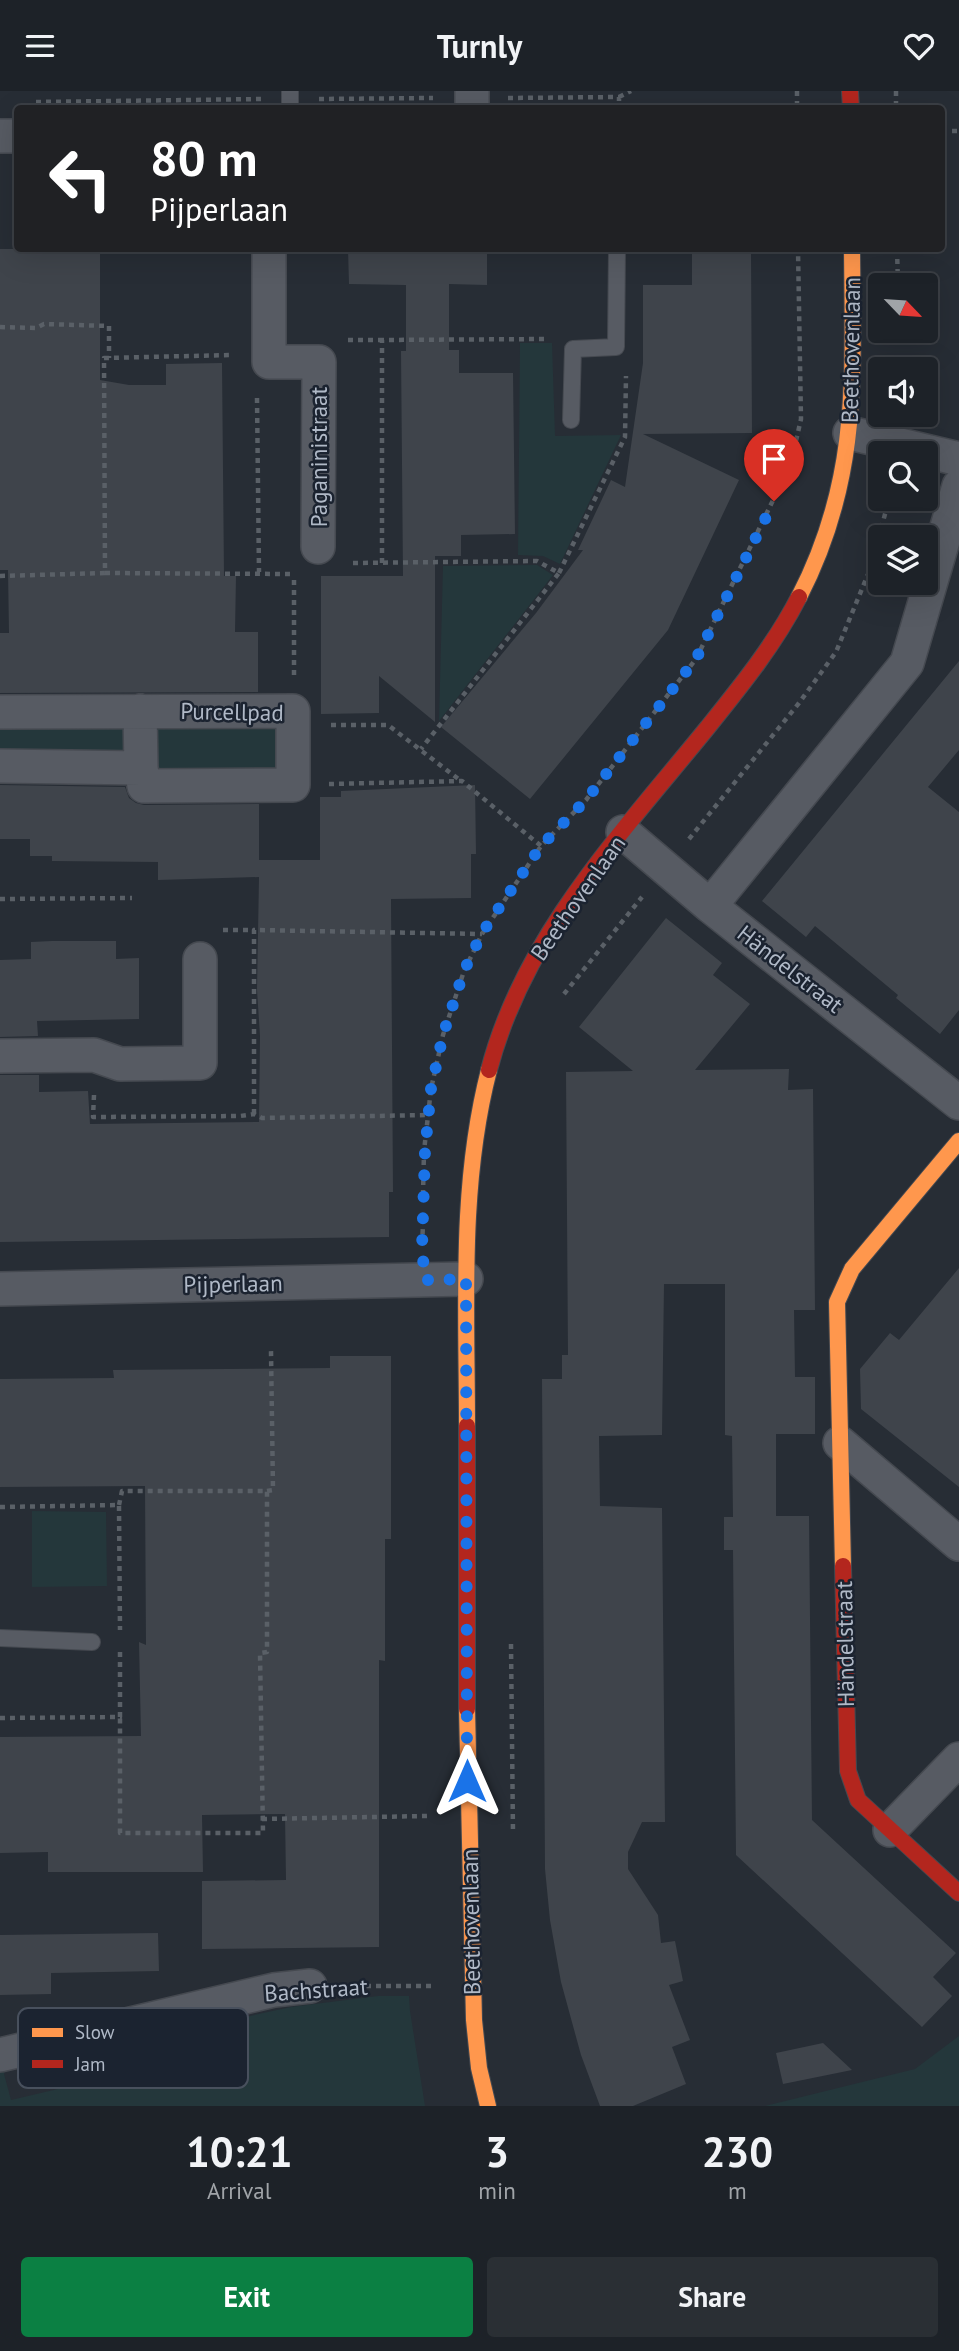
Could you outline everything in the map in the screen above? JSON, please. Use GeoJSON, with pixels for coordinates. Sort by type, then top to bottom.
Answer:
{"type":"FeatureCollection","features":[{"type":"Feature","properties":{"kind":"street"},"geometry":{"type":"LineString","coordinates":[[263,354],[270,252]]}},
{"type":"Feature","properties":{"kind":"street","name":"Beethovenlaan"},"geometry":{"type":"LineString","coordinates":[[488,2106],[480,2068],[472,1985],[467,1781],[467,1203],[472,1144],[480,1101],[504,1020],[540,947],[580,886],[721,712],[774,641],[809,578],[836,506],[850,433],[854,366],[852,252]]}},
{"type":"Feature","properties":{"kind":"street","name":"Paganinistraat"},"geometry":{"type":"LineString","coordinates":[[263,354],[269,362],[319,362],[320,560]]}},
{"type":"Feature","properties":{"kind":"street"},"geometry":{"type":"LineString","coordinates":[[850,433],[959,459]]}},
{"type":"Feature","properties":{"kind":"street"},"geometry":{"type":"LineString","coordinates":[[710,906],[907,663],[959,486]]}},
{"type":"Feature","properties":{"kind":"street"},"geometry":{"type":"LineString","coordinates":[[140,711],[144,786],[293,785]]}},
{"type":"Feature","properties":{"kind":"street","name":"Purcellpad"},"geometry":{"type":"LineString","coordinates":[[0,712],[140,711],[293,718],[293,785]]}},
{"type":"Feature","properties":{"kind":"street"},"geometry":{"type":"LineString","coordinates":[[0,766],[141,768]]}},
{"type":"Feature","properties":{"kind":"street","name":"Händelstraat"},"geometry":{"type":"LineString","coordinates":[[624,832],[710,906],[959,1103]]}},
{"type":"Feature","properties":{"kind":"street"},"geometry":{"type":"LineString","coordinates":[[0,1056],[94,1055],[120,1064],[200,1063],[200,959]]}},
{"type":"Feature","properties":{"kind":"street","name":"Händelstraat"},"geometry":{"type":"LineString","coordinates":[[959,1141],[852,1269],[837,1302],[848,1771],[858,1800],[959,1893]]}},
{"type":"Feature","properties":{"kind":"street","name":"Pijperlaan"},"geometry":{"type":"LineString","coordinates":[[0,1289],[466,1279]]}},
{"type":"Feature","properties":{"kind":"street"},"geometry":{"type":"LineString","coordinates":[[840,1443],[959,1544]]}},
{"type":"Feature","properties":{"kind":"street"},"geometry":{"type":"LineString","coordinates":[[890,1830],[959,1759]]}},
{"type":"Feature","properties":{"kind":"street","name":"Bachstraat"},"geometry":{"type":"LineString","coordinates":[[198,2008],[274,1990],[310,1986]]}},
{"type":"Feature","properties":{"kind":"street","name":"Bachstraat"},"geometry":{"type":"LineString","coordinates":[[0,2055],[18,2051]]}},
{"type":"Feature","properties":{"kind":"lane"},"geometry":{"type":"LineString","coordinates":[[571,420],[572,349],[616,347],[617,252]]}},
{"type":"Feature","properties":{"kind":"lane"},"geometry":{"type":"LineString","coordinates":[[0,1638],[92,1642]]}},
{"type":"Feature","properties":{"kind":"path"},"geometry":{"type":"LineString","coordinates":[[619,97],[631,91]]}},
{"type":"Feature","properties":{"kind":"path"},"geometry":{"type":"LineString","coordinates":[[423,1207],[431,1089],[446,1022],[464,971],[482,933],[541,846],[586,800],[696,659],[791,463],[800,419],[799,252]]}},
{"type":"Feature","properties":{"kind":"path","name":"Beethovenlaan"},"geometry":{"type":"LineString","coordinates":[[897,252],[898,273]]}},
{"type":"Feature","properties":{"kind":"path"},"geometry":{"type":"LineString","coordinates":[[0,327],[36,328],[44,324],[109,325],[109,358]]}},
{"type":"Feature","properties":{"kind":"path"},"geometry":{"type":"LineString","coordinates":[[382,563],[382,340],[557,339],[572,349]]}},
{"type":"Feature","properties":{"kind":"path"},"geometry":{"type":"LineString","coordinates":[[421,750],[559,573],[625,437],[626,347],[616,347]]}},
{"type":"Feature","properties":{"kind":"path"},"geometry":{"type":"LineString","coordinates":[[105,573],[104,358],[263,354],[260,572]]}},
{"type":"Feature","properties":{"kind":"path","name":"Beethovenlaan"},"geometry":{"type":"LineString","coordinates":[[558,1002],[799,703],[836,652],[872,567],[887,511]]}},
{"type":"Feature","properties":{"kind":"path"},"geometry":{"type":"LineString","coordinates":[[0,576],[105,573],[294,574],[320,560],[382,563],[537,561],[559,573]]}},
{"type":"Feature","properties":{"kind":"path"},"geometry":{"type":"LineString","coordinates":[[294,574],[293,718],[388,725],[541,846]]}},
{"type":"Feature","properties":{"kind":"path"},"geometry":{"type":"LineString","coordinates":[[293,785],[462,781]]}},
{"type":"Feature","properties":{"kind":"path"},"geometry":{"type":"LineString","coordinates":[[0,899],[132,898]]}},
{"type":"Feature","properties":{"kind":"path"},"geometry":{"type":"LineString","coordinates":[[254,1114],[254,930],[482,933]]}},
{"type":"Feature","properties":{"kind":"path"},"geometry":{"type":"LineString","coordinates":[[94,1055],[93,1117],[429,1115]]}},
{"type":"Feature","properties":{"kind":"path"},"geometry":{"type":"LineString","coordinates":[[423,1221],[425,1280]]}},
{"type":"Feature","properties":{"kind":"path"},"geometry":{"type":"LineString","coordinates":[[119,1505],[122,1491],[273,1490],[271,1351]]}},
{"type":"Feature","properties":{"kind":"path"},"geometry":{"type":"LineString","coordinates":[[120,1717],[120,1833],[263,1833],[260,1653],[267,1652],[267,1491]]}},
{"type":"Feature","properties":{"kind":"path","name":"Beethovenlaan"},"geometry":{"type":"LineString","coordinates":[[511,1637],[513,1846]]}},
{"type":"Feature","properties":{"kind":"path"},"geometry":{"type":"LineString","coordinates":[[428,1803],[428,1829]]}},
{"type":"Feature","properties":{"kind":"path"},"geometry":{"type":"LineString","coordinates":[[262,1819],[428,1816]]}},
{"type":"Feature","properties":{"kind":"path","name":"Bachstraat"},"geometry":{"type":"LineString","coordinates":[[310,1986],[472,1985]]}},
{"type":"Feature","properties":{"kind":"path","name":"Beethovenlaan"},"geometry":{"type":"LineString","coordinates":[[430,1986],[431,1998]]}},
{"type":"Feature","properties":{"kind":"green space"},"geometry":{"type":"Polygon","coordinates":[[[520,343],[552,343],[555,436],[621,435],[560,564],[543,556],[518,555],[520,343]]]}},
{"type":"Feature","properties":{"kind":"green space"},"geometry":{"type":"Polygon","coordinates":[[[537,565],[553,575],[439,721],[443,566],[537,565]]]}},
{"type":"Feature","properties":{"kind":"green space"},"geometry":{"type":"Polygon","coordinates":[[[278,715],[288,773],[159,779],[149,721],[278,715]]]}},
{"type":"Feature","properties":{"kind":"green space"},"geometry":{"type":"Polygon","coordinates":[[[126,716],[134,754],[0,756],[0,718],[126,716]]]}},
{"type":"Feature","properties":{"kind":"green space"},"geometry":{"type":"Polygon","coordinates":[[[32,1511],[106,1512],[107,1586],[32,1587],[32,1511]]]}},
{"type":"Feature","properties":{"kind":"green space"},"geometry":{"type":"Polygon","coordinates":[[[378,1996],[409,1996],[425,2106],[0,2106],[0,2070],[6,2068],[4,2074],[11,2100],[62,2088],[248,2088],[248,2016],[291,2007],[378,1996]]]}},
{"type":"Feature","properties":{"kind":"green space"},"geometry":{"type":"Polygon","coordinates":[[[959,2036],[959,2106],[765,2106],[915,2069],[959,2036]]]}},
{"type":"Feature","properties":{"kind":"building"},"geometry":{"type":"Polygon","coordinates":[[[0,249],[14,249],[14,252],[100,252],[100,380],[129,385],[166,385],[166,364],[222,363],[224,576],[236,576],[235,632],[258,632],[258,692],[0,693],[0,633],[9,633],[8,570],[0,570],[0,249]]]}},
{"type":"Feature","properties":{"kind":"building"},"geometry":{"type":"Polygon","coordinates":[[[348,252],[487,252],[487,285],[449,284],[449,350],[459,350],[459,373],[513,373],[515,534],[461,535],[461,556],[435,556],[435,722],[379,676],[379,713],[321,714],[321,576],[403,576],[401,351],[406,351],[406,285],[349,284],[348,252]]]}},
{"type":"Feature","properties":{"kind":"building"},"geometry":{"type":"Polygon","coordinates":[[[692,252],[751,252],[752,433],[643,434],[739,480],[668,630],[530,799],[441,727],[536,613],[583,550],[578,550],[611,480],[625,487],[643,363],[643,285],[692,285],[692,252]]]}},
{"type":"Feature","properties":{"kind":"building"},"geometry":{"type":"Polygon","coordinates":[[[959,661],[959,750],[928,787],[959,812],[959,1010],[940,1034],[815,926],[806,937],[762,901],[959,661]]]}},
{"type":"Feature","properties":{"kind":"building"},"geometry":{"type":"Polygon","coordinates":[[[0,785],[125,787],[129,798],[144,805],[259,804],[259,860],[320,860],[320,797],[341,797],[341,791],[475,785],[476,854],[471,854],[471,898],[391,899],[393,1192],[389,1192],[389,1237],[0,1242],[0,1075],[39,1075],[39,1092],[88,1091],[90,1124],[259,1122],[260,1036],[257,990],[259,877],[158,880],[158,862],[52,861],[52,856],[30,856],[30,839],[0,839],[0,785]]]}},
{"type":"Feature","properties":{"kind":"building"},"geometry":{"type":"Polygon","coordinates":[[[666,918],[722,963],[713,975],[750,1004],[695,1070],[789,1069],[788,1090],[813,1089],[815,1310],[794,1310],[795,1377],[815,1377],[815,1434],[776,1434],[776,1516],[809,1516],[812,1820],[956,1953],[933,1977],[952,1996],[922,2027],[736,1855],[733,1550],[724,1550],[724,1517],[733,1517],[732,1436],[725,1435],[725,1284],[664,1284],[662,1435],[599,1436],[600,1506],[662,1508],[665,1822],[642,1822],[628,1852],[628,1869],[658,1915],[661,1943],[675,1941],[683,1981],[669,1985],[690,2040],[672,2047],[686,2084],[633,2106],[600,2106],[581,2055],[561,1982],[550,1920],[545,1869],[542,1379],[562,1379],[562,1355],[568,1355],[566,1072],[633,1071],[579,1027],[666,918]]]}},
{"type":"Feature","properties":{"kind":"building"},"geometry":{"type":"Polygon","coordinates":[[[116,941],[116,959],[139,958],[139,1019],[37,1021],[38,1036],[0,1037],[0,960],[31,959],[31,942],[116,941]]]}},
{"type":"Feature","properties":{"kind":"building"},"geometry":{"type":"Polygon","coordinates":[[[959,1268],[959,1487],[861,1409],[860,1369],[890,1333],[899,1340],[959,1268]]]}},
{"type":"Feature","properties":{"kind":"building"},"geometry":{"type":"Polygon","coordinates":[[[330,1356],[391,1356],[391,1539],[385,1539],[385,1661],[379,1660],[379,1947],[202,1949],[202,1881],[286,1880],[285,1814],[202,1815],[203,1872],[48,1872],[48,1852],[0,1853],[0,1737],[141,1736],[139,1642],[146,1645],[145,1486],[0,1487],[0,1379],[114,1378],[113,1370],[330,1368],[330,1356]]]}},
{"type":"Feature","properties":{"kind":"building"},"geometry":{"type":"Polygon","coordinates":[[[158,1933],[159,1971],[51,1973],[51,1994],[0,1995],[0,1935],[158,1933]]]}},
{"type":"Feature","properties":{"kind":"building"},"geometry":{"type":"Polygon","coordinates":[[[823,2043],[852,2070],[783,2084],[776,2053],[823,2043]]]}},
{"type":"Feature","properties":{"kind":"traffic: slow"},"geometry":{"type":"LineString","coordinates":[[799,597],[819,553],[843,469],[852,384],[852,252]]}},
{"type":"Feature","properties":{"kind":"traffic: slow"},"geometry":{"type":"LineString","coordinates":[[467,1426],[466,1292],[469,1202],[479,1114],[489,1070]]}},
{"type":"Feature","properties":{"kind":"traffic: slow"},"geometry":{"type":"LineString","coordinates":[[843,1566],[837,1302],[852,1269],[959,1141]]}},
{"type":"Feature","properties":{"kind":"traffic: slow"},"geometry":{"type":"LineString","coordinates":[[467,1709],[474,2020],[479,2068],[488,2106]]}},
{"type":"Feature","properties":{"kind":"traffic: jam"},"geometry":{"type":"LineString","coordinates":[[850,91],[851,105]]}},
{"type":"Feature","properties":{"kind":"traffic: jam"},"geometry":{"type":"LineString","coordinates":[[489,1070],[505,1021],[526,974],[551,930],[610,847],[757,664],[799,597]]}},
{"type":"Feature","properties":{"kind":"traffic: jam"},"geometry":{"type":"LineString","coordinates":[[467,1426],[467,1709]]}},
{"type":"Feature","properties":{"kind":"traffic: jam"},"geometry":{"type":"LineString","coordinates":[[843,1566],[848,1771],[858,1800],[959,1893]]}},
{"type":"Feature","properties":{"kind":"route"},"geometry":{"type":"LineString","coordinates":[[467,1781],[466,1279],[425,1280],[422,1248],[425,1151],[431,1089],[443,1035],[454,997],[482,933],[541,846],[586,800],[696,659],[774,501]]}}]}
